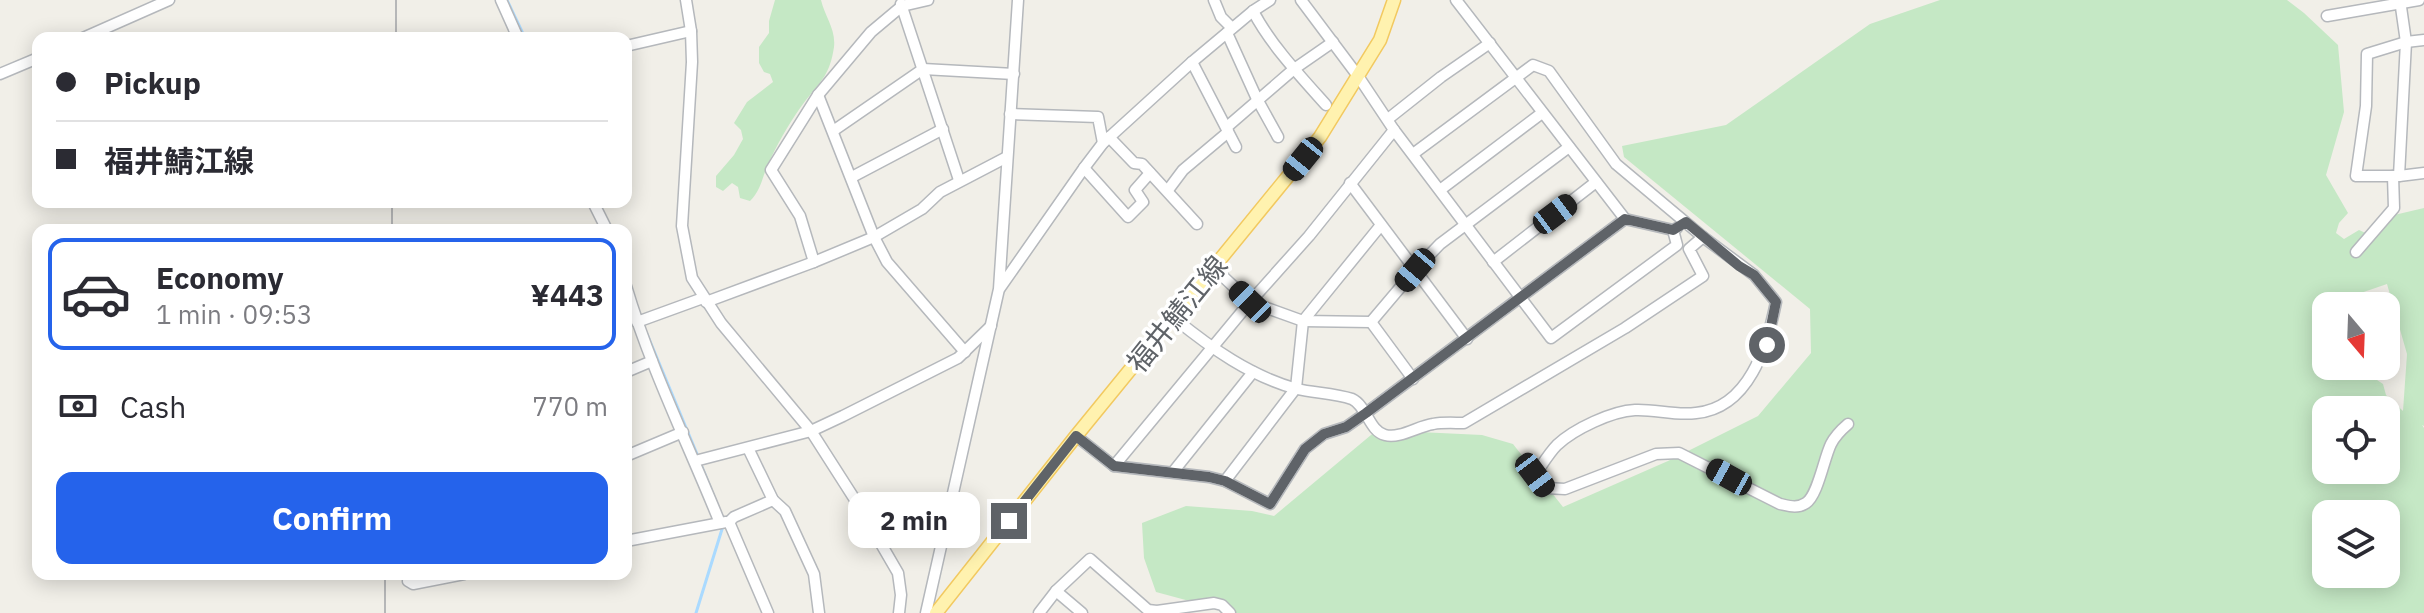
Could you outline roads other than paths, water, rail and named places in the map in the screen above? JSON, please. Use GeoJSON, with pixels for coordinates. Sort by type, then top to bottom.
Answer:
{"type":"FeatureCollection","features":[{"type":"Feature","properties":{"kind":"main road","name":"福井鯖江線"},"geometry":{"type":"LineString","coordinates":[[936,613],[1320,137],[1380,40],[1394,0]]}},
{"type":"Feature","properties":{"kind":"street"},"geometry":{"type":"LineString","coordinates":[[97,32],[169,0]]}},
{"type":"Feature","properties":{"kind":"street"},"geometry":{"type":"LineString","coordinates":[[501,0],[515,32]]}},
{"type":"Feature","properties":{"kind":"street"},"geometry":{"type":"LineString","coordinates":[[686,0],[692,62],[682,226],[692,278],[721,323],[811,431],[859,506],[900,582],[899,613]]}},
{"type":"Feature","properties":{"kind":"street"},"geometry":{"type":"LineString","coordinates":[[814,262],[800,216],[771,170],[818,95],[871,32],[901,3],[928,0]]}},
{"type":"Feature","properties":{"kind":"street"},"geometry":{"type":"LineString","coordinates":[[926,613],[999,289],[1018,0]]}},
{"type":"Feature","properties":{"kind":"street"},"geometry":{"type":"LineString","coordinates":[[1214,0],[1257,99],[1278,137]]}},
{"type":"Feature","properties":{"kind":"street"},"geometry":{"type":"LineString","coordinates":[[999,289],[1106,140],[1192,62],[1270,0]]}},
{"type":"Feature","properties":{"kind":"street"},"geometry":{"type":"LineString","coordinates":[[1301,0],[1394,130],[1551,338],[1677,245],[1673,230]]}},
{"type":"Feature","properties":{"kind":"street"},"geometry":{"type":"LineString","coordinates":[[1456,0],[1625,219],[1673,230],[1686,222]]}},
{"type":"Feature","properties":{"kind":"street"},"geometry":{"type":"LineString","coordinates":[[2327,16],[2419,0]]}},
{"type":"Feature","properties":{"kind":"street"},"geometry":{"type":"LineString","coordinates":[[2356,252],[2394,208],[2406,42],[2401,2]]}},
{"type":"Feature","properties":{"kind":"street"},"geometry":{"type":"LineString","coordinates":[[901,3],[959,180]]}},
{"type":"Feature","properties":{"kind":"street"},"geometry":{"type":"LineString","coordinates":[[1253,11],[1294,69],[1326,105]]}},
{"type":"Feature","properties":{"kind":"street"},"geometry":{"type":"LineString","coordinates":[[632,45],[691,31]]}},
{"type":"Feature","properties":{"kind":"street"},"geometry":{"type":"LineString","coordinates":[[2424,40],[2367,54],[2366,106],[2356,176],[2424,173]]}},
{"type":"Feature","properties":{"kind":"street"},"geometry":{"type":"LineString","coordinates":[[1168,190],[1183,170],[1227,133],[1228,126],[1257,99],[1333,42]]}},
{"type":"Feature","properties":{"kind":"street"},"geometry":{"type":"LineString","coordinates":[[1388,119],[1490,43]]}},
{"type":"Feature","properties":{"kind":"street"},"geometry":{"type":"LineString","coordinates":[[0,74],[32,61]]}},
{"type":"Feature","properties":{"kind":"street"},"geometry":{"type":"LineString","coordinates":[[1192,62],[1236,147]]}},
{"type":"Feature","properties":{"kind":"street"},"geometry":{"type":"LineString","coordinates":[[1413,154],[1533,65],[1549,71],[1616,164],[1754,275],[1776,302],[1767,345],[1753,372],[1723,408],[1667,414],[1635,410],[1582,428],[1557,445],[1535,475],[1546,488],[1565,489],[1656,454],[1679,453],[1780,504],[1795,507],[1806,503],[1812,496],[1831,445],[1848,424]]}},
{"type":"Feature","properties":{"kind":"street"},"geometry":{"type":"LineString","coordinates":[[833,131],[923,69],[1014,74]]}},
{"type":"Feature","properties":{"kind":"street"},"geometry":{"type":"LineString","coordinates":[[818,95],[874,237],[887,262],[965,352]]}},
{"type":"Feature","properties":{"kind":"street"},"geometry":{"type":"LineString","coordinates":[[1440,190],[1542,113]]}},
{"type":"Feature","properties":{"kind":"street"},"geometry":{"type":"LineString","coordinates":[[1010,114],[1098,117],[1106,140],[1134,163],[1142,164],[1197,224]]}},
{"type":"Feature","properties":{"kind":"street"},"geometry":{"type":"LineString","coordinates":[[852,177],[943,129]]}},
{"type":"Feature","properties":{"kind":"street"},"geometry":{"type":"LineString","coordinates":[[1114,466],[1309,236],[1394,130]]}},
{"type":"Feature","properties":{"kind":"street"},"geometry":{"type":"LineString","coordinates":[[1371,322],[1440,244],[1569,147]]}},
{"type":"Feature","properties":{"kind":"street"},"geometry":{"type":"LineString","coordinates":[[637,322],[814,262],[874,237],[922,209],[959,180],[1007,157]]}},
{"type":"Feature","properties":{"kind":"street"},"geometry":{"type":"LineString","coordinates":[[1084,168],[1128,217],[1143,202],[1135,190],[1150,173]]}},
{"type":"Feature","properties":{"kind":"street"},"geometry":{"type":"LineString","coordinates":[[1493,262],[1596,182]]}},
{"type":"Feature","properties":{"kind":"street"},"geometry":{"type":"LineString","coordinates":[[1350,183],[1467,339]]}},
{"type":"Feature","properties":{"kind":"street"},"geometry":{"type":"LineString","coordinates":[[1076,436],[1114,466],[1225,481],[1270,504],[1305,449],[1324,434],[1346,427],[1366,413],[1625,219]]}},
{"type":"Feature","properties":{"kind":"street"},"geometry":{"type":"LineString","coordinates":[[1225,481],[1296,388],[1303,321],[1381,225]]}},
{"type":"Feature","properties":{"kind":"street"},"geometry":{"type":"LineString","coordinates":[[1174,318],[1212,348],[1253,372],[1296,388],[1354,400],[1377,430],[1385,435],[1399,434],[1437,423],[1464,423],[1625,328],[1703,276],[1689,249],[1703,237]]}},
{"type":"Feature","properties":{"kind":"street"},"geometry":{"type":"LineString","coordinates":[[1215,269],[1250,302],[1303,321],[1371,322]]}},
{"type":"Feature","properties":{"kind":"street"},"geometry":{"type":"LineString","coordinates":[[632,306],[695,461],[768,613]]}},
{"type":"Feature","properties":{"kind":"street"},"geometry":{"type":"LineString","coordinates":[[1371,322],[1413,379]]}},
{"type":"Feature","properties":{"kind":"street"},"geometry":{"type":"LineString","coordinates":[[695,461],[811,431],[958,358],[991,326]]}},
{"type":"Feature","properties":{"kind":"street"},"geometry":{"type":"LineString","coordinates":[[632,369],[652,361]]}},
{"type":"Feature","properties":{"kind":"street"},"geometry":{"type":"LineString","coordinates":[[1173,472],[1253,372]]}},
{"type":"Feature","properties":{"kind":"street"},"geometry":{"type":"LineString","coordinates":[[632,453],[683,432]]}},
{"type":"Feature","properties":{"kind":"street"},"geometry":{"type":"LineString","coordinates":[[748,448],[773,500],[785,511],[814,574],[819,613]]}},
{"type":"Feature","properties":{"kind":"street"},"geometry":{"type":"LineString","coordinates":[[632,540],[725,522],[773,500]]}},
{"type":"Feature","properties":{"kind":"street"},"geometry":{"type":"LineString","coordinates":[[1039,613],[1056,591],[1090,559],[1148,610],[1214,603],[1222,605],[1230,613]]}},
{"type":"Feature","properties":{"kind":"street"},"geometry":{"type":"LineString","coordinates":[[408,580],[413,584],[433,580]]}},
{"type":"Feature","properties":{"kind":"street"},"geometry":{"type":"LineString","coordinates":[[1056,591],[1082,613]]}},
{"type":"Feature","properties":{"kind":"waterway"},"geometry":{"type":"LineString","coordinates":[[507,0],[522,32]]}},
{"type":"Feature","properties":{"kind":"waterway"},"geometry":{"type":"LineString","coordinates":[[647,334],[697,454]]}},
{"type":"Feature","properties":{"kind":"waterway"},"geometry":{"type":"LineString","coordinates":[[702,467],[723,519]]}},
{"type":"Feature","properties":{"kind":"waterway"},"geometry":{"type":"LineString","coordinates":[[696,613],[723,526]]}},
{"type":"Feature","properties":{"kind":"tram line"},"geometry":{"type":"LineString","coordinates":[[396,0],[396,32]]}},
{"type":"Feature","properties":{"kind":"tram line"},"geometry":{"type":"LineString","coordinates":[[392,208],[392,224]]}},
{"type":"Feature","properties":{"kind":"tram line"},"geometry":{"type":"LineString","coordinates":[[385,580],[385,613]]}}]}
